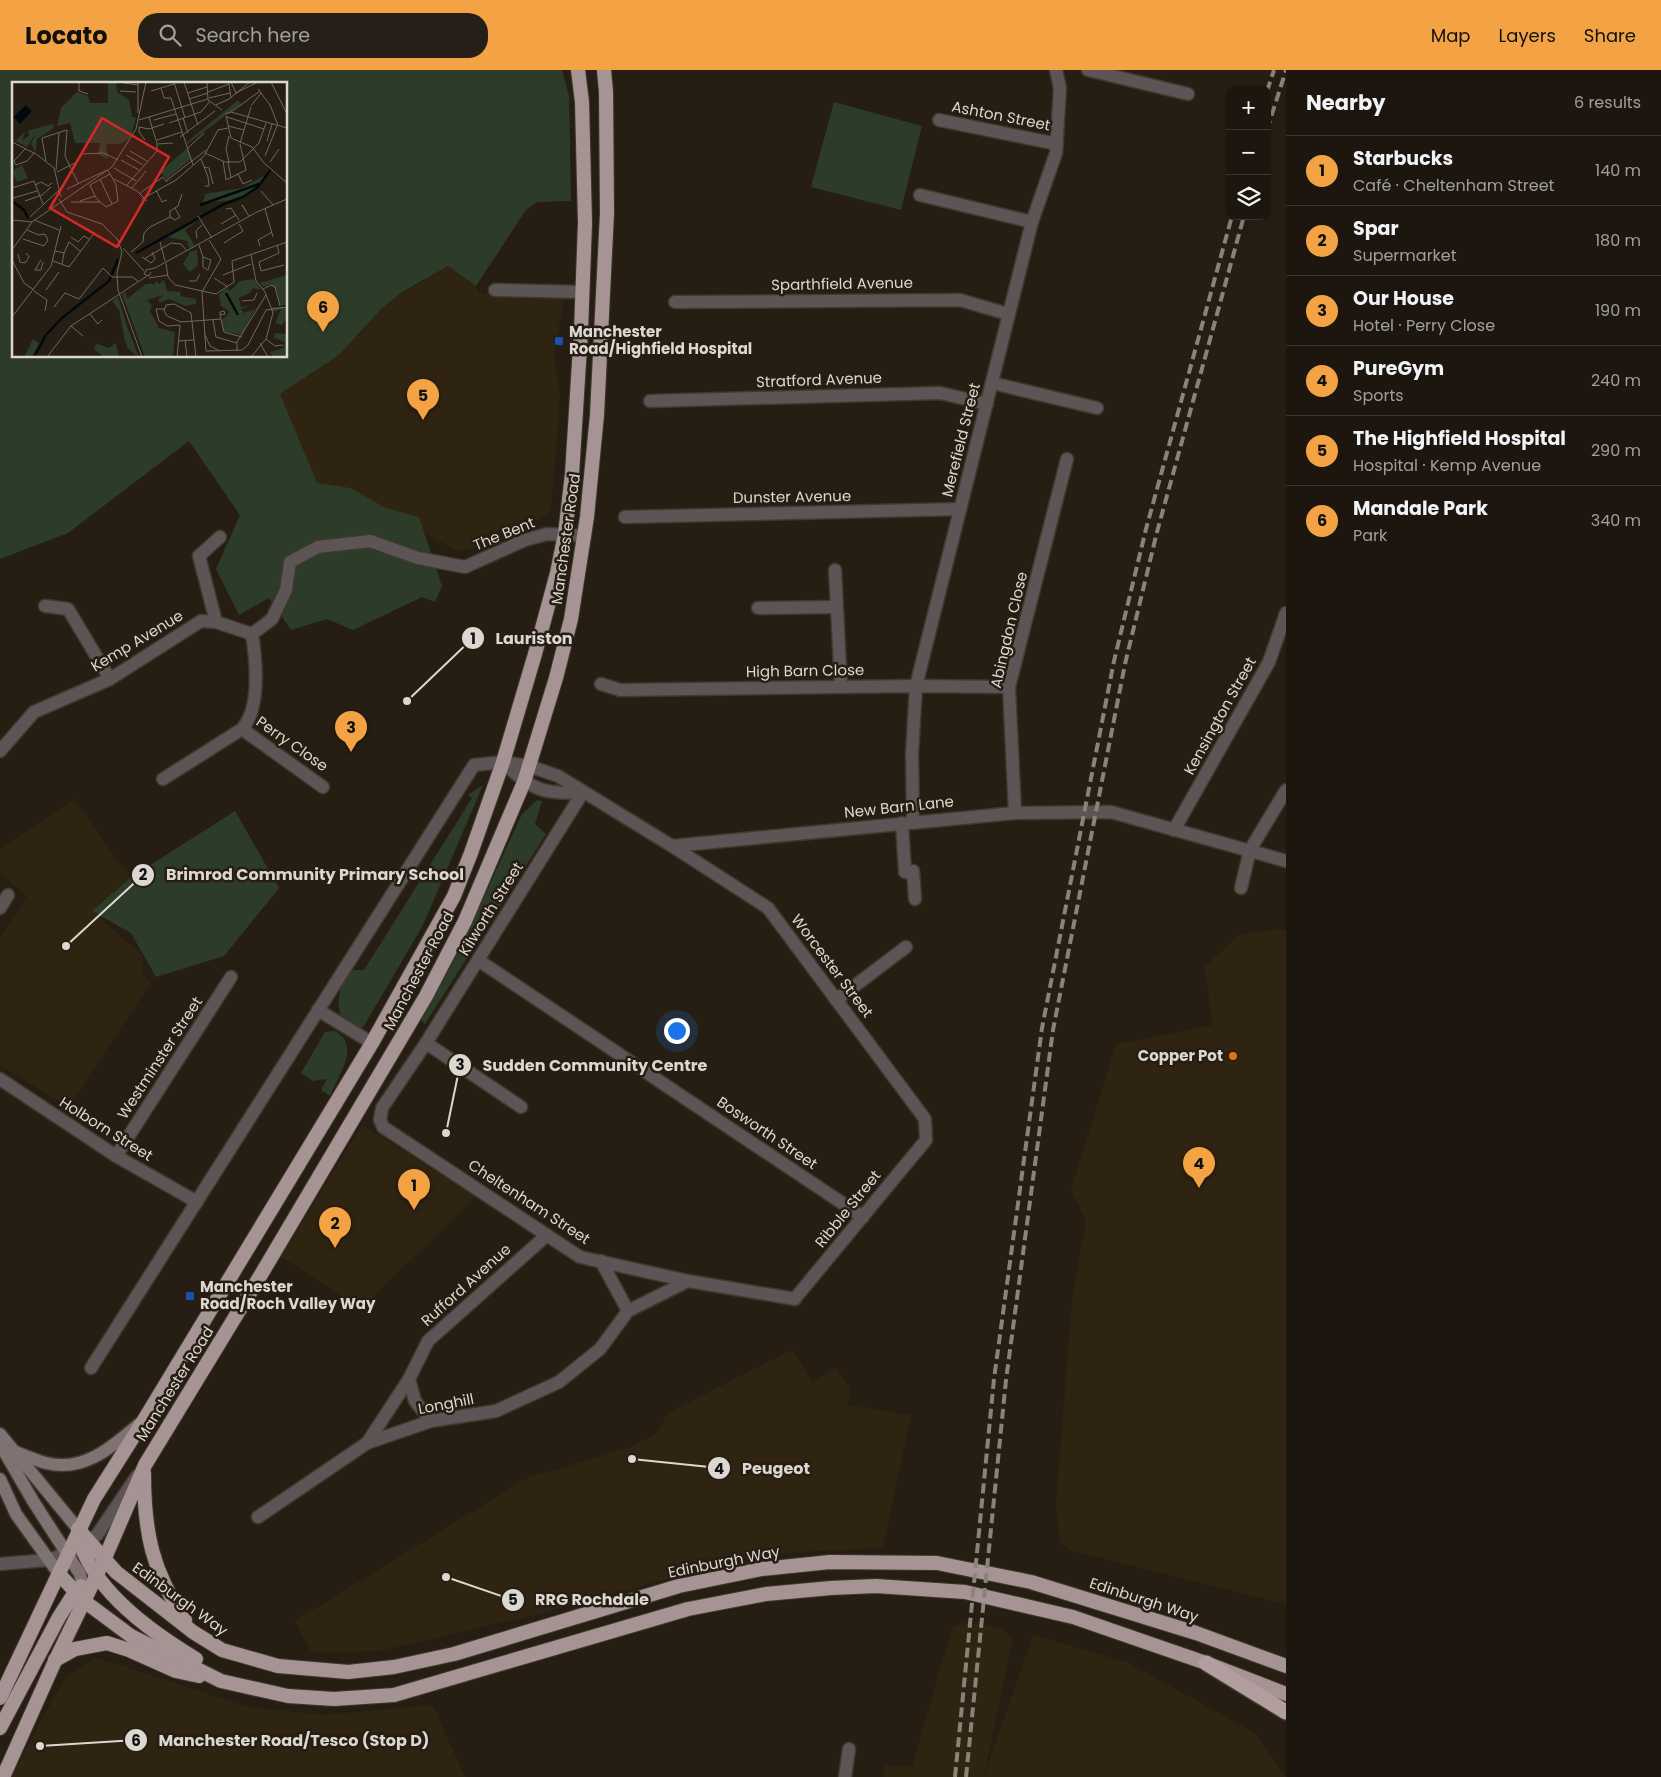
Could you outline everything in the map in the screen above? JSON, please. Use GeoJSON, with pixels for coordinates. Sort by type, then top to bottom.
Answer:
{"type":"FeatureCollection","features":[{"type":"Feature","properties":{"kind":"highway","name":"Manchester Road"},"geometry":{"type":"LineString","coordinates":[[0,1698],[94,1498],[144,1420],[372,1043],[454,896],[503,762],[557,573],[565,534],[572,474],[583,292],[585,223],[582,102],[578,70]]}},
{"type":"Feature","properties":{"kind":"highway","name":"Manchester Road"},"geometry":{"type":"LineString","coordinates":[[3,1777],[55,1661],[81,1592],[96,1577],[144,1465],[259,1278],[439,973],[480,888],[524,782],[571,619],[585,536],[597,415],[607,213],[606,92],[604,70]]}},
{"type":"Feature","properties":{"kind":"highway"},"geometry":{"type":"LineString","coordinates":[[144,1465],[147,1529],[158,1573],[171,1599],[193,1632]]}},
{"type":"Feature","properties":{"kind":"highway","name":"Edinburgh Way"},"geometry":{"type":"LineString","coordinates":[[78,1529],[96,1577],[122,1604],[167,1642],[202,1663],[262,1691]]}},
{"type":"Feature","properties":{"kind":"highway","name":"Edinburgh Way"},"geometry":{"type":"LineString","coordinates":[[85,1544],[116,1572],[193,1632],[222,1650],[278,1666],[348,1672],[394,1667],[454,1654],[679,1586],[762,1569],[830,1562],[937,1563],[1050,1587],[1196,1633],[1286,1666]]}},
{"type":"Feature","properties":{"kind":"highway"},"geometry":{"type":"LineString","coordinates":[[96,1577],[116,1572]]}},
{"type":"Feature","properties":{"kind":"highway","name":"Edinburgh Way"},"geometry":{"type":"LineString","coordinates":[[59,1574],[131,1636],[221,1681],[288,1696],[334,1698],[394,1695],[688,1610],[766,1594],[876,1586],[965,1592],[1073,1617],[1206,1663],[1286,1694]]}},
{"type":"Feature","properties":{"kind":"highway"},"geometry":{"type":"LineString","coordinates":[[0,1728],[59,1617],[81,1592]]}},
{"type":"Feature","properties":{"kind":"highway"},"geometry":{"type":"LineString","coordinates":[[55,1661],[75,1649],[107,1643],[129,1650],[176,1671],[221,1681]]}},
{"type":"Feature","properties":{"kind":"highway"},"geometry":{"type":"LineString","coordinates":[[1206,1663],[1286,1712]]}},
{"type":"Feature","properties":{"kind":"main road"},"geometry":{"type":"LineString","coordinates":[[4,1445],[48,1464],[76,1463],[102,1454],[144,1420]]}},
{"type":"Feature","properties":{"kind":"main road"},"geometry":{"type":"LineString","coordinates":[[4,1445],[78,1529]]}},
{"type":"Feature","properties":{"kind":"main road"},"geometry":{"type":"LineString","coordinates":[[4,1445],[80,1574],[81,1592]]}},
{"type":"Feature","properties":{"kind":"main road"},"geometry":{"type":"LineString","coordinates":[[0,1479],[16,1514],[47,1560],[59,1574]]}},
{"type":"Feature","properties":{"kind":"street","name":"Merefield Street"},"geometry":{"type":"LineString","coordinates":[[915,899],[913,871],[905,872],[916,686],[1032,222],[1056,153],[1060,88],[1056,70]]}},
{"type":"Feature","properties":{"kind":"street"},"geometry":{"type":"LineString","coordinates":[[1088,70],[1188,94]]}},
{"type":"Feature","properties":{"kind":"street","name":"Ashton Street"},"geometry":{"type":"LineString","coordinates":[[939,120],[1057,144]]}},
{"type":"Feature","properties":{"kind":"street"},"geometry":{"type":"LineString","coordinates":[[920,195],[1032,222]]}},
{"type":"Feature","properties":{"kind":"street"},"geometry":{"type":"LineString","coordinates":[[495,290],[583,292]]}},
{"type":"Feature","properties":{"kind":"street","name":"Sparthfield Avenue"},"geometry":{"type":"LineString","coordinates":[[674,302],[960,300],[1008,314]]}},
{"type":"Feature","properties":{"kind":"street"},"geometry":{"type":"LineString","coordinates":[[992,383],[1097,408]]}},
{"type":"Feature","properties":{"kind":"street","name":"Stratford Avenue"},"geometry":{"type":"LineString","coordinates":[[650,401],[940,393],[987,404]]}},
{"type":"Feature","properties":{"kind":"street","name":"Abingdon Close"},"geometry":{"type":"LineString","coordinates":[[1015,812],[1010,687],[1067,459]]}},
{"type":"Feature","properties":{"kind":"street","name":"Dunster Avenue"},"geometry":{"type":"LineString","coordinates":[[625,517],[960,509]]}},
{"type":"Feature","properties":{"kind":"street","name":"The Bent"},"geometry":{"type":"LineString","coordinates":[[252,634],[272,620],[286,590],[290,562],[318,547],[370,541],[418,558],[465,567],[525,540],[547,534],[585,536]]}},
{"type":"Feature","properties":{"kind":"street"},"geometry":{"type":"LineString","coordinates":[[216,622],[199,556],[220,537]]}},
{"type":"Feature","properties":{"kind":"street"},"geometry":{"type":"LineString","coordinates":[[835,570],[841,686]]}},
{"type":"Feature","properties":{"kind":"street"},"geometry":{"type":"LineString","coordinates":[[45,606],[68,609],[110,679]]}},
{"type":"Feature","properties":{"kind":"street"},"geometry":{"type":"LineString","coordinates":[[758,608],[836,607]]}},
{"type":"Feature","properties":{"kind":"street","name":"Kensington Street"},"geometry":{"type":"LineString","coordinates":[[1174,830],[1268,662],[1286,613]]}},
{"type":"Feature","properties":{"kind":"street","name":"Kemp Avenue"},"geometry":{"type":"LineString","coordinates":[[2,743],[34,712],[110,679],[201,621],[216,622],[252,634]]}},
{"type":"Feature","properties":{"kind":"street"},"geometry":{"type":"LineString","coordinates":[[163,779],[242,729],[248,722],[257,676],[252,634]]}},
{"type":"Feature","properties":{"kind":"street","name":"High Barn Close"},"geometry":{"type":"LineString","coordinates":[[601,684],[620,690],[841,686],[1010,687]]}},
{"type":"Feature","properties":{"kind":"street","name":"Perry Close"},"geometry":{"type":"LineString","coordinates":[[242,729],[323,786]]}},
{"type":"Feature","properties":{"kind":"street"},"geometry":{"type":"LineString","coordinates":[[503,762],[524,782],[558,794],[584,792]]}},
{"type":"Feature","properties":{"kind":"street"},"geometry":{"type":"LineString","coordinates":[[91,1368],[474,765],[503,762],[529,766],[558,776],[672,846]]}},
{"type":"Feature","properties":{"kind":"street"},"geometry":{"type":"LineString","coordinates":[[1241,888],[1250,850],[1286,790]]}},
{"type":"Feature","properties":{"kind":"street","name":"Kilworth Street"},"geometry":{"type":"LineString","coordinates":[[426,1044],[584,792]]}},
{"type":"Feature","properties":{"kind":"street","name":"New Barn Lane"},"geometry":{"type":"LineString","coordinates":[[672,846],[1015,812],[1112,812],[1286,861]]}},
{"type":"Feature","properties":{"kind":"street","name":"Worcester Street"},"geometry":{"type":"LineString","coordinates":[[672,846],[768,908],[925,1119],[926,1140]]}},
{"type":"Feature","properties":{"kind":"street"},"geometry":{"type":"LineString","coordinates":[[0,908],[8,895]]}},
{"type":"Feature","properties":{"kind":"street"},"geometry":{"type":"LineString","coordinates":[[836,1000],[906,947]]}},
{"type":"Feature","properties":{"kind":"street","name":"Bosworth Street"},"geometry":{"type":"LineString","coordinates":[[478,960],[862,1217]]}},
{"type":"Feature","properties":{"kind":"street","name":"Westminster Street"},"geometry":{"type":"LineString","coordinates":[[116,1156],[231,977]]}},
{"type":"Feature","properties":{"kind":"street"},"geometry":{"type":"LineString","coordinates":[[318,1010],[372,1043]]}},
{"type":"Feature","properties":{"kind":"street"},"geometry":{"type":"LineString","coordinates":[[426,1044],[521,1107]]}},
{"type":"Feature","properties":{"kind":"street","name":"Cheltenham Street"},"geometry":{"type":"LineString","coordinates":[[426,1044],[382,1108],[380,1120],[383,1127],[580,1257],[688,1281],[795,1299]]}},
{"type":"Feature","properties":{"kind":"street","name":"Holborn Street"},"geometry":{"type":"LineString","coordinates":[[0,1079],[116,1156],[197,1202]]}},
{"type":"Feature","properties":{"kind":"street","name":"Ribble Street"},"geometry":{"type":"LineString","coordinates":[[795,1299],[926,1140]]}},
{"type":"Feature","properties":{"kind":"street","name":"Rufford Avenue"},"geometry":{"type":"LineString","coordinates":[[367,1443],[409,1380],[428,1341],[547,1235]]}},
{"type":"Feature","properties":{"kind":"street"},"geometry":{"type":"LineString","coordinates":[[601,1261],[628,1310],[688,1281]]}},
{"type":"Feature","properties":{"kind":"street","name":"Longhill"},"geometry":{"type":"LineString","coordinates":[[258,1517],[367,1443],[431,1421],[496,1411],[559,1382],[600,1349],[628,1310]]}},
{"type":"Feature","properties":{"kind":"street"},"geometry":{"type":"LineString","coordinates":[[409,1380],[415,1400],[431,1421]]}},
{"type":"Feature","properties":{"kind":"street"},"geometry":{"type":"LineString","coordinates":[[0,1564],[47,1560],[67,1554],[97,1536],[114,1506],[144,1465]]}},
{"type":"Feature","properties":{"kind":"street"},"geometry":{"type":"LineString","coordinates":[[845,1777],[849,1749]]}},
{"type":"Feature","properties":{"kind":"shaded area"},"geometry":{"type":"Polygon","coordinates":[[[448,266],[476,286],[479,293],[565,295],[554,353],[560,398],[551,511],[511,537],[471,549],[455,550],[350,491],[281,473],[280,394],[339,355],[382,308],[401,294],[448,266]]]}},
{"type":"Feature","properties":{"kind":"shaded area"},"geometry":{"type":"Polygon","coordinates":[[[74,799],[130,878],[92,911],[142,955],[142,974],[151,982],[68,1107],[0,1065],[0,937],[27,896],[0,874],[0,849],[74,799]]]}},
{"type":"Feature","properties":{"kind":"shaded area"},"geometry":{"type":"Polygon","coordinates":[[[1286,929],[1286,1604],[1070,1550],[1060,1542],[1056,1504],[1072,1299],[1086,1221],[1071,1190],[1116,1044],[1213,1025],[1204,967],[1240,934],[1286,929]]]}},
{"type":"Feature","properties":{"kind":"shaded area"},"geometry":{"type":"Polygon","coordinates":[[[362,1125],[476,1196],[362,1308],[281,1257],[362,1125]]]}},
{"type":"Feature","properties":{"kind":"shaded area"},"geometry":{"type":"Polygon","coordinates":[[[793,1349],[812,1383],[836,1368],[850,1389],[848,1405],[911,1415],[883,1548],[759,1554],[535,1615],[380,1651],[311,1652],[295,1621],[527,1478],[631,1447],[659,1431],[666,1414],[793,1349]]]}},
{"type":"Feature","properties":{"kind":"shaded area"},"geometry":{"type":"Polygon","coordinates":[[[966,1622],[1001,1628],[1013,1639],[984,1776],[1033,1635],[1127,1662],[1255,1733],[1286,1777],[884,1777],[885,1765],[912,1766],[952,1628],[966,1622]]]}},
{"type":"Feature","properties":{"kind":"shaded area"},"geometry":{"type":"Polygon","coordinates":[[[95,1657],[248,1707],[323,1715],[433,1705],[465,1777],[11,1777],[65,1677],[95,1657]]]}},
{"type":"Feature","properties":{"kind":"green space"},"geometry":{"type":"Polygon","coordinates":[[[0,70],[562,70],[569,96],[571,201],[537,202],[526,210],[476,286],[448,266],[404,291],[382,308],[339,355],[280,394],[317,483],[350,488],[386,508],[419,517],[442,586],[435,602],[422,597],[353,630],[327,619],[291,630],[269,598],[239,615],[216,569],[240,515],[189,441],[68,533],[0,559],[0,70]]]}},
{"type":"Feature","properties":{"kind":"green space"},"geometry":{"type":"Polygon","coordinates":[[[834,102],[922,126],[901,210],[811,187],[834,102]]]}},
{"type":"Feature","properties":{"kind":"green space"},"geometry":{"type":"Polygon","coordinates":[[[483,785],[423,925],[364,1026],[360,1029],[340,1014],[339,995],[343,982],[351,972],[364,970],[472,798],[468,795],[483,785]]]}},
{"type":"Feature","properties":{"kind":"green space"},"geometry":{"type":"Polygon","coordinates":[[[537,800],[542,801],[535,824],[546,834],[425,1024],[421,1020],[459,951],[522,814],[537,800]]]}},
{"type":"Feature","properties":{"kind":"green space"},"geometry":{"type":"Polygon","coordinates":[[[235,811],[279,888],[224,956],[156,977],[131,933],[92,911],[130,878],[235,811]]]}},
{"type":"Feature","properties":{"kind":"green space"},"geometry":{"type":"Polygon","coordinates":[[[334,1031],[342,1037],[346,1044],[347,1052],[346,1061],[330,1096],[321,1090],[327,1079],[313,1081],[301,1073],[325,1032],[334,1031]]]}},
{"type":"Feature","properties":{"kind":"railway"},"geometry":{"type":"LineString","coordinates":[[1269,85],[1274,70]]}},
{"type":"Feature","properties":{"kind":"railway"},"geometry":{"type":"LineString","coordinates":[[1271,117],[1286,70]]}},
{"type":"Feature","properties":{"kind":"railway"},"geometry":{"type":"LineString","coordinates":[[955,1777],[994,1379],[1042,1028],[1114,661],[1146,529],[1231,220]]}},
{"type":"Feature","properties":{"kind":"railway"},"geometry":{"type":"LineString","coordinates":[[966,1777],[1006,1380],[1053,1030],[1125,664],[1157,532],[1243,220]]}},
{"type":"Feature","properties":{"kind":"place","name":"Mandale Park"},"geometry":{"type":"Point","coordinates":[323,332]}},
{"type":"Feature","properties":{"kind":"place","name":"Manchester Road/Highfield Hospital"},"geometry":{"type":"Point","coordinates":[559,341]}},
{"type":"Feature","properties":{"kind":"place","name":"The Highfield Hospital"},"geometry":{"type":"Point","coordinates":[423,420]}},
{"type":"Feature","properties":{"kind":"place","name":"Lauriston"},"geometry":{"type":"Point","coordinates":[407,701]}},
{"type":"Feature","properties":{"kind":"place","name":"Our House"},"geometry":{"type":"Point","coordinates":[351,752]}},
{"type":"Feature","properties":{"kind":"place","name":"Brimrod Community Primary School"},"geometry":{"type":"Point","coordinates":[66,946]}},
{"type":"Feature","properties":{"kind":"place","name":"Copper Pot"},"geometry":{"type":"Point","coordinates":[1233,1056]}},
{"type":"Feature","properties":{"kind":"place","name":"Sudden Community Centre"},"geometry":{"type":"Point","coordinates":[446,1133]}},
{"type":"Feature","properties":{"kind":"place","name":"PureGym"},"geometry":{"type":"Point","coordinates":[1199,1188]}},
{"type":"Feature","properties":{"kind":"place","name":"Starbucks"},"geometry":{"type":"Point","coordinates":[414,1210]}},
{"type":"Feature","properties":{"kind":"place","name":"Spar"},"geometry":{"type":"Point","coordinates":[335,1248]}},
{"type":"Feature","properties":{"kind":"place","name":"Manchester Road/Roch Valley Way"},"geometry":{"type":"Point","coordinates":[190,1296]}},
{"type":"Feature","properties":{"kind":"place","name":"Peugeot"},"geometry":{"type":"Point","coordinates":[632,1459]}},
{"type":"Feature","properties":{"kind":"place","name":"RRG Rochdale"},"geometry":{"type":"Point","coordinates":[446,1577]}},
{"type":"Feature","properties":{"kind":"place","name":"Manchester Road/Tesco (Stop D)"},"geometry":{"type":"Point","coordinates":[40,1746]}}]}
